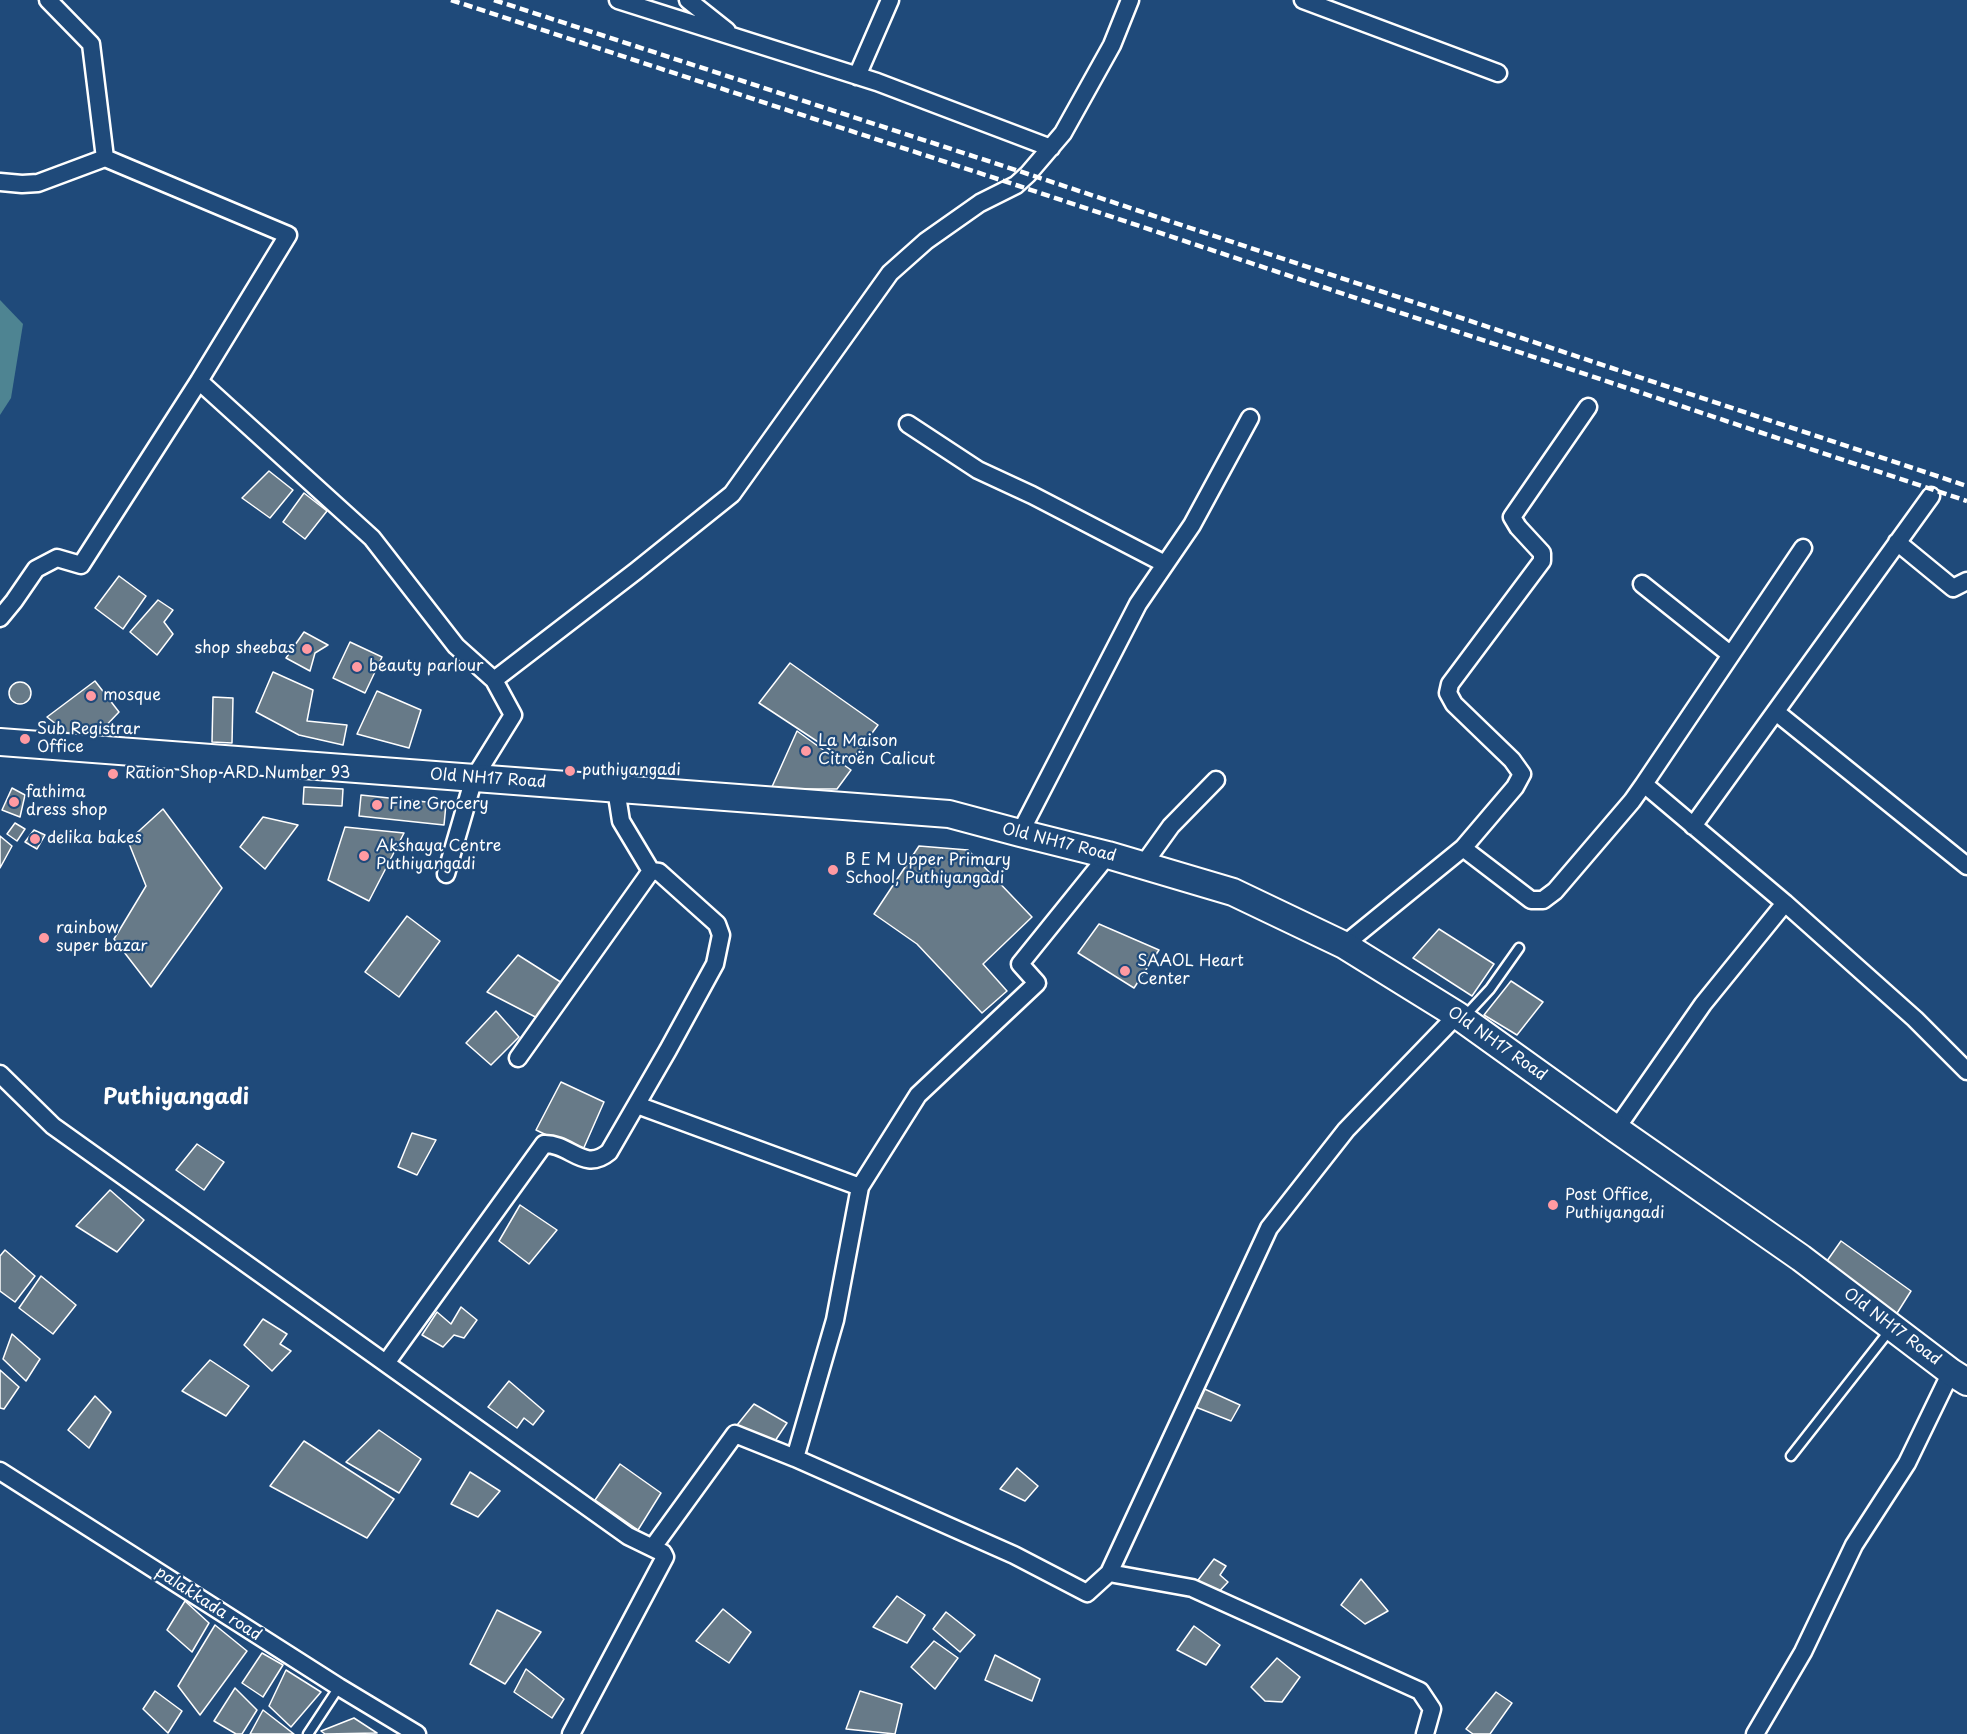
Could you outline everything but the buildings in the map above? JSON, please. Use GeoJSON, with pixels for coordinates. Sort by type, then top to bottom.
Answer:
{"type":"FeatureCollection","features":[{"type":"Feature","properties":{"kind":"main road","name":"Old NH17 Road"},"geometry":{"type":"LineString","coordinates":[[0,742],[949,814],[1108,855],[1233,892],[1344,945],[1460,1017],[1801,1258],[1959,1377]]}},
{"type":"Feature","properties":{"kind":"street"},"geometry":{"type":"LineString","coordinates":[[48,0],[91,44],[105,158]]}},
{"type":"Feature","properties":{"kind":"street"},"geometry":{"type":"LineString","coordinates":[[618,0],[857,75],[1051,148]]}},
{"type":"Feature","properties":{"kind":"street"},"geometry":{"type":"LineString","coordinates":[[688,0],[734,37]]}},
{"type":"Feature","properties":{"kind":"street"},"geometry":{"type":"LineString","coordinates":[[857,75],[890,0]]}},
{"type":"Feature","properties":{"kind":"street"},"geometry":{"type":"LineString","coordinates":[[494,680],[732,494],[890,273],[935,234],[980,203],[1016,185],[1051,148],[1063,133],[1089,90],[1112,45],[1130,0]]}},
{"type":"Feature","properties":{"kind":"street"},"geometry":{"type":"LineString","coordinates":[[1303,0],[1498,73]]}},
{"type":"Feature","properties":{"kind":"street"},"geometry":{"type":"LineString","coordinates":[[0,182],[38,183],[105,158],[288,235],[199,381],[81,565],[57,558],[36,569],[0,618]]}},
{"type":"Feature","properties":{"kind":"street"},"geometry":{"type":"LineString","coordinates":[[199,381],[372,538],[456,646],[494,680],[513,715],[474,778],[446,874]]}},
{"type":"Feature","properties":{"kind":"street"},"geometry":{"type":"LineString","coordinates":[[1344,945],[1463,848],[1515,787],[1522,774],[1512,760],[1454,704],[1448,693],[1450,684],[1542,561],[1542,552],[1518,527],[1512,517],[1588,408]]}},
{"type":"Feature","properties":{"kind":"street"},"geometry":{"type":"LineString","coordinates":[[1020,833],[1138,604],[1192,525],[1250,418]]}},
{"type":"Feature","properties":{"kind":"street"},"geometry":{"type":"LineString","coordinates":[[908,423],[978,470],[1032,495],[1165,564]]}},
{"type":"Feature","properties":{"kind":"street"},"geometry":{"type":"LineString","coordinates":[[1693,826],[1931,496]]}},
{"type":"Feature","properties":{"kind":"street"},"geometry":{"type":"LineString","coordinates":[[1897,542],[1953,588],[1967,581]]}},
{"type":"Feature","properties":{"kind":"street"},"geometry":{"type":"LineString","coordinates":[[1463,848],[1531,900],[1543,900],[1556,891],[1632,801],[1803,548]]}},
{"type":"Feature","properties":{"kind":"street"},"geometry":{"type":"LineString","coordinates":[[1642,584],[1731,655]]}},
{"type":"Feature","properties":{"kind":"street"},"geometry":{"type":"LineString","coordinates":[[1776,712],[1967,866]]}},
{"type":"Feature","properties":{"kind":"street"},"geometry":{"type":"LineString","coordinates":[[1143,865],[1171,826],[1216,780]]}},
{"type":"Feature","properties":{"kind":"street"},"geometry":{"type":"LineString","coordinates":[[1644,784],[1785,903],[1915,1019],[1967,1071]]}},
{"type":"Feature","properties":{"kind":"street"},"geometry":{"type":"LineString","coordinates":[[616,789],[621,821],[651,871]]}},
{"type":"Feature","properties":{"kind":"street"},"geometry":{"type":"LineString","coordinates":[[795,1458],[835,1320],[860,1187],[918,1095],[1037,983],[1020,964],[1108,855]]}},
{"type":"Feature","properties":{"kind":"street"},"geometry":{"type":"LineString","coordinates":[[519,1058],[651,871]]}},
{"type":"Feature","properties":{"kind":"street"},"geometry":{"type":"LineString","coordinates":[[386,1363],[544,1144],[552,1144],[589,1161],[600,1160],[609,1152],[638,1105],[715,964],[721,935],[717,924],[659,872],[651,871]]}},
{"type":"Feature","properties":{"kind":"street"},"geometry":{"type":"LineString","coordinates":[[1616,1129],[1703,1004],[1785,903]]}},
{"type":"Feature","properties":{"kind":"street"},"geometry":{"type":"LineString","coordinates":[[653,1547],[735,1434],[795,1458],[1014,1555],[1088,1593],[1110,1573],[1269,1228],[1346,1130],[1460,1017]]}},
{"type":"Feature","properties":{"kind":"street"},"geometry":{"type":"LineString","coordinates":[[0,1074],[53,1126],[628,1536],[663,1553],[665,1557],[571,1734]]}},
{"type":"Feature","properties":{"kind":"street"},"geometry":{"type":"LineString","coordinates":[[638,1105],[860,1187]]}},
{"type":"Feature","properties":{"kind":"street"},"geometry":{"type":"LineString","coordinates":[[1755,1734],[1803,1652],[1854,1545],[1959,1377]]}},
{"type":"Feature","properties":{"kind":"street","name":"palakkada road"},"geometry":{"type":"LineString","coordinates":[[0,1471],[339,1687],[417,1734]]}},
{"type":"Feature","properties":{"kind":"street"},"geometry":{"type":"LineString","coordinates":[[1110,1573],[1192,1587],[1420,1691],[1432,1710],[1425,1734]]}},
{"type":"Feature","properties":{"kind":"lane"},"geometry":{"type":"LineString","coordinates":[[1460,1017],[1490,988],[1519,948]]}},
{"type":"Feature","properties":{"kind":"lane"},"geometry":{"type":"LineString","coordinates":[[1791,1456],[1892,1327]]}},
{"type":"Feature","properties":{"kind":"lane"},"geometry":{"type":"LineString","coordinates":[[308,1734],[339,1687]]}},
{"type":"Feature","properties":{"kind":"green space"},"geometry":{"type":"Polygon","coordinates":[[[0,300],[23,324],[11,398],[0,415],[0,300]]]}},
{"type":"Feature","properties":{"kind":"railway"},"geometry":{"type":"LineString","coordinates":[[451,0],[1967,501]]}},
{"type":"Feature","properties":{"kind":"railway"},"geometry":{"type":"LineString","coordinates":[[494,0],[1028,174],[1967,486]]}},
{"type":"Feature","properties":{"kind":"place","name":"shop sheebas"},"geometry":{"type":"Point","coordinates":[307,649]}},
{"type":"Feature","properties":{"kind":"place","name":"beauty parlour"},"geometry":{"type":"Point","coordinates":[357,667]}},
{"type":"Feature","properties":{"kind":"place","name":"mosque"},"geometry":{"type":"Point","coordinates":[91,696]}},
{"type":"Feature","properties":{"kind":"place","name":"Sub Registrar Office"},"geometry":{"type":"Point","coordinates":[25,739]}},
{"type":"Feature","properties":{"kind":"place","name":"La Maison Citroën Calicut"},"geometry":{"type":"Point","coordinates":[806,751]}},
{"type":"Feature","properties":{"kind":"place","name":"puthiyangadi"},"geometry":{"type":"Point","coordinates":[570,771]}},
{"type":"Feature","properties":{"kind":"place","name":"Ration Shop ARD Number 93"},"geometry":{"type":"Point","coordinates":[113,774]}},
{"type":"Feature","properties":{"kind":"place","name":"fathima dress shop"},"geometry":{"type":"Point","coordinates":[14,802]}},
{"type":"Feature","properties":{"kind":"place","name":"Fine Grocery"},"geometry":{"type":"Point","coordinates":[377,805]}},
{"type":"Feature","properties":{"kind":"place","name":"delika bakes"},"geometry":{"type":"Point","coordinates":[35,839]}},
{"type":"Feature","properties":{"kind":"place","name":"Akshaya Centre Puthiyangadi"},"geometry":{"type":"Point","coordinates":[364,856]}},
{"type":"Feature","properties":{"kind":"place","name":"B E M Upper Primary School, Puthiyangadi"},"geometry":{"type":"Point","coordinates":[833,870]}},
{"type":"Feature","properties":{"kind":"place","name":"rainbow super bazar"},"geometry":{"type":"Point","coordinates":[44,938]}},
{"type":"Feature","properties":{"kind":"place","name":"SAAOL Heart Center"},"geometry":{"type":"Point","coordinates":[1125,971]}},
{"type":"Feature","properties":{"kind":"place","name":"Post Office, Puthiyangadi"},"geometry":{"type":"Point","coordinates":[1553,1205]}},
{"type":"Feature","properties":{"kind":"district","name":"Puthiyangadi"},"geometry":{"type":"Point","coordinates":[176,1098]}}]}
